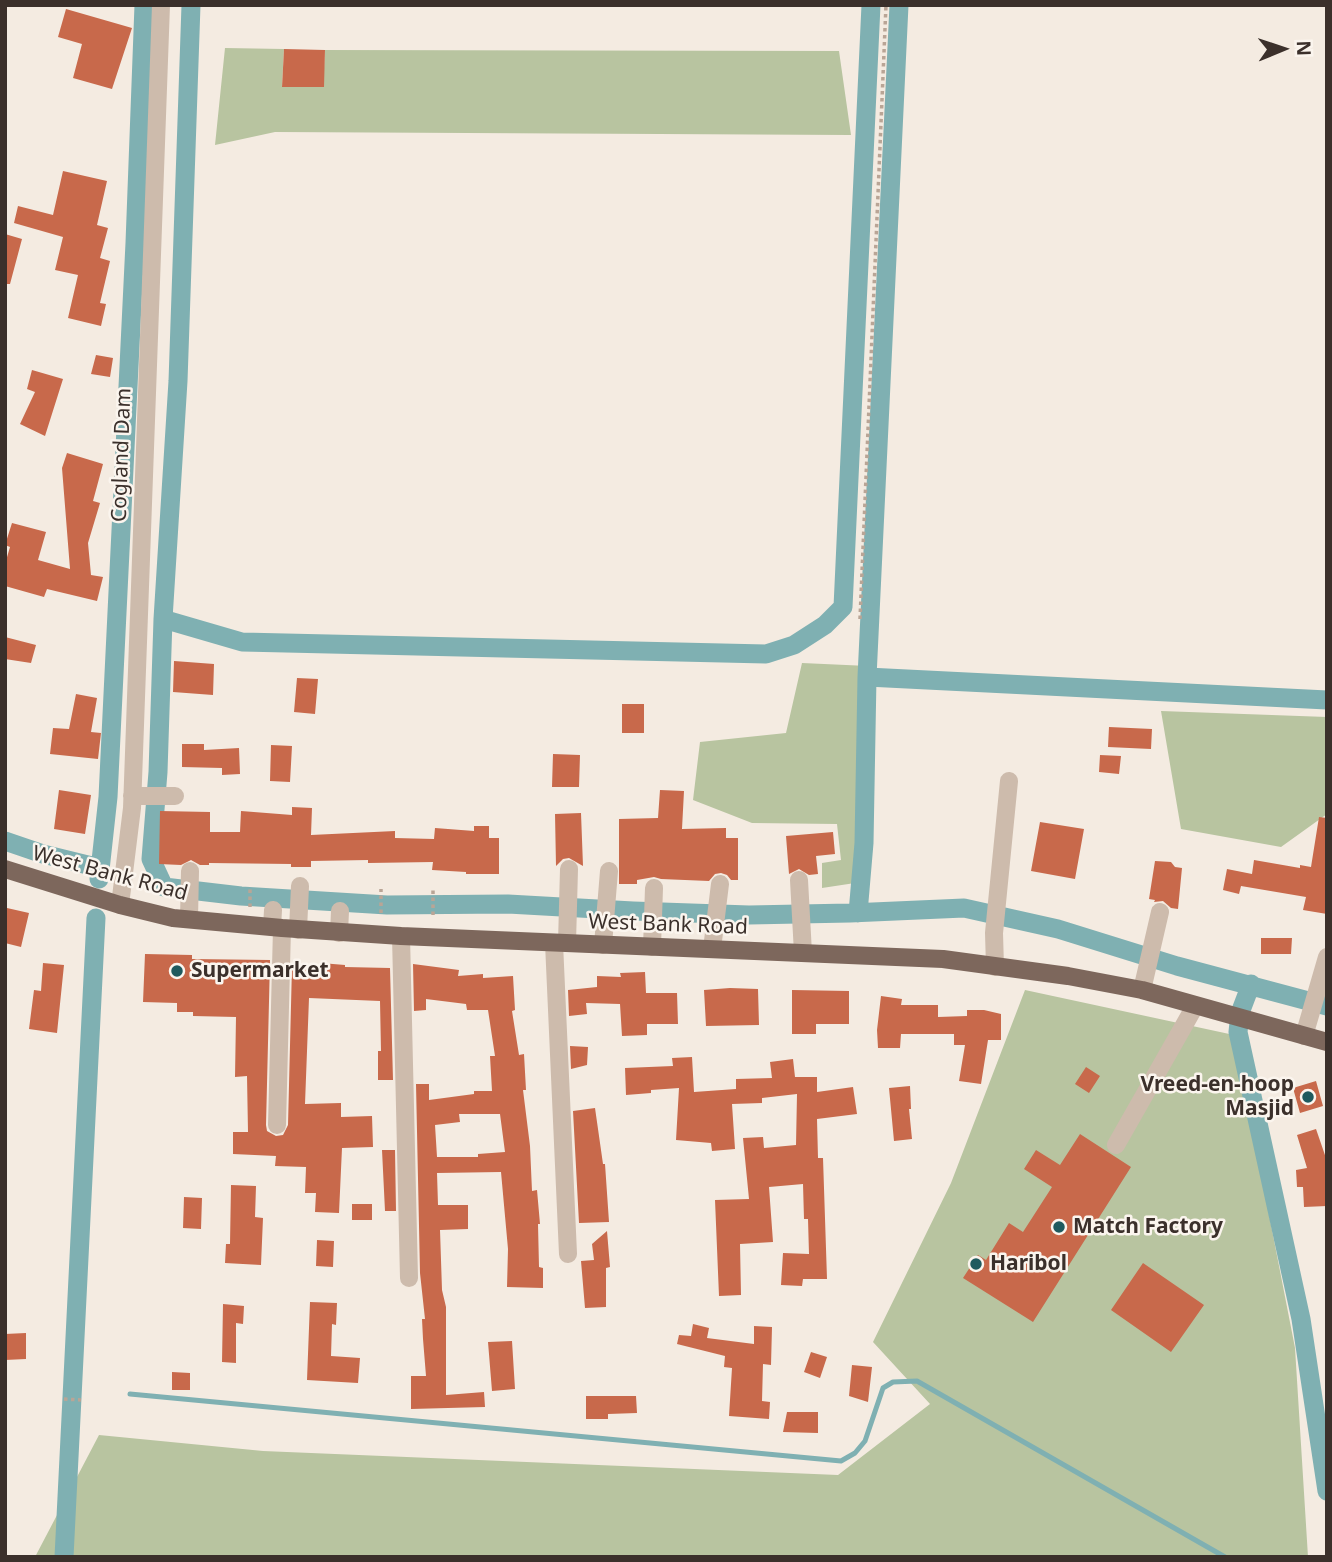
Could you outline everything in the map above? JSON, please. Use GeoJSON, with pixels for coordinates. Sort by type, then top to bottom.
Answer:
{"type":"FeatureCollection","features":[{"type":"Feature","properties":{"kind":"main road","name":"West Bank Road"},"geometry":{"type":"LineString","coordinates":[[5,869],[120,905],[188,919],[249,917],[339,933],[561,943],[604,937],[652,947],[943,959],[1068,976],[1145,981],[1195,1006],[1327,1042]]}},
{"type":"Feature","properties":{"kind":"street","name":"Cogland Dam"},"geometry":{"type":"LineString","coordinates":[[120,905],[139,796],[161,5]]}},
{"type":"Feature","properties":{"kind":"street"},"geometry":{"type":"LineString","coordinates":[[995,967],[994,933],[1009,780]]}},
{"type":"Feature","properties":{"kind":"street"},"geometry":{"type":"LineString","coordinates":[[139,796],[170,796]]}},
{"type":"Feature","properties":{"kind":"street"},"geometry":{"type":"LineString","coordinates":[[568,1254],[561,943],[568,925],[569,869]]}},
{"type":"Feature","properties":{"kind":"street"},"geometry":{"type":"LineString","coordinates":[[604,937],[609,871]]}},
{"type":"Feature","properties":{"kind":"street"},"geometry":{"type":"LineString","coordinates":[[188,919],[190,875]]}},
{"type":"Feature","properties":{"kind":"street"},"geometry":{"type":"LineString","coordinates":[[277,1125],[281,924],[299,911],[300,886]]}},
{"type":"Feature","properties":{"kind":"street"},"geometry":{"type":"LineString","coordinates":[[800,889],[803,953]]}},
{"type":"Feature","properties":{"kind":"street"},"geometry":{"type":"LineString","coordinates":[[712,949],[719,890]]}},
{"type":"Feature","properties":{"kind":"street"},"geometry":{"type":"LineString","coordinates":[[652,947],[654,895]]}},
{"type":"Feature","properties":{"kind":"street"},"geometry":{"type":"LineString","coordinates":[[339,933],[340,911]]}},
{"type":"Feature","properties":{"kind":"street"},"geometry":{"type":"LineString","coordinates":[[1145,981],[1160,912]]}},
{"type":"Feature","properties":{"kind":"street"},"geometry":{"type":"LineString","coordinates":[[401,936],[409,1278]]}},
{"type":"Feature","properties":{"kind":"street"},"geometry":{"type":"LineString","coordinates":[[1304,1036],[1327,957]]}},
{"type":"Feature","properties":{"kind":"street"},"geometry":{"type":"LineString","coordinates":[[1116,1145],[1195,1006]]}},
{"type":"Feature","properties":{"kind":"path"},"geometry":{"type":"LineString","coordinates":[[859,619],[886,5]]}},
{"type":"Feature","properties":{"kind":"path"},"geometry":{"type":"LineString","coordinates":[[249,917],[250,887]]}},
{"type":"Feature","properties":{"kind":"path"},"geometry":{"type":"LineString","coordinates":[[433,888],[433,915]]}},
{"type":"Feature","properties":{"kind":"path"},"geometry":{"type":"LineString","coordinates":[[381,889],[381,913]]}},
{"type":"Feature","properties":{"kind":"path"},"geometry":{"type":"LineString","coordinates":[[64,1399],[81,1400]]}},
{"type":"Feature","properties":{"kind":"green space"},"geometry":{"type":"Polygon","coordinates":[[[225,48],[284,49],[282,86],[323,87],[325,50],[839,51],[851,135],[275,132],[215,145],[225,48]]]}},
{"type":"Feature","properties":{"kind":"green space"},"geometry":{"type":"Polygon","coordinates":[[[802,663],[868,666],[855,883],[822,888],[822,863],[841,860],[837,824],[752,823],[693,800],[700,742],[786,733],[802,663]]]}},
{"type":"Feature","properties":{"kind":"green space"},"geometry":{"type":"Polygon","coordinates":[[[1161,711],[1327,717],[1327,814],[1281,847],[1181,829],[1161,711]]]}},
{"type":"Feature","properties":{"kind":"green space"},"geometry":{"type":"Polygon","coordinates":[[[1025,990],[1234,1035],[1295,1348],[1308,1557],[35,1557],[99,1435],[263,1451],[838,1475],[930,1404],[873,1342],[951,1183],[1025,990]]]}},
{"type":"Feature","properties":{"kind":"building"},"geometry":{"type":"Polygon","coordinates":[[[66,9],[132,28],[112,89],[73,78],[82,44],[58,37],[66,9]]]}},
{"type":"Feature","properties":{"kind":"building"},"geometry":{"type":"Polygon","coordinates":[[[284,49],[325,50],[324,87],[282,87],[284,49]]]}},
{"type":"Feature","properties":{"kind":"building"},"geometry":{"type":"Polygon","coordinates":[[[63,171],[107,181],[97,225],[108,228],[100,258],[110,261],[100,303],[106,304],[101,326],[68,318],[78,275],[55,270],[63,237],[14,223],[18,206],[53,215],[63,171]]]}},
{"type":"Feature","properties":{"kind":"building"},"geometry":{"type":"Polygon","coordinates":[[[5,234],[22,239],[10,284],[5,284],[5,234]]]}},
{"type":"Feature","properties":{"kind":"building"},"geometry":{"type":"Polygon","coordinates":[[[96,355],[113,358],[110,377],[91,374],[96,355]]]}},
{"type":"Feature","properties":{"kind":"building"},"geometry":{"type":"Polygon","coordinates":[[[32,370],[63,379],[45,436],[20,424],[35,392],[27,389],[32,370]]]}},
{"type":"Feature","properties":{"kind":"building"},"geometry":{"type":"Polygon","coordinates":[[[67,453],[103,464],[93,501],[100,503],[88,543],[91,575],[103,577],[97,601],[47,589],[44,597],[5,586],[5,564],[10,547],[5,545],[12,523],[46,532],[38,560],[70,569],[62,468],[67,453]]]}},
{"type":"Feature","properties":{"kind":"building"},"geometry":{"type":"Polygon","coordinates":[[[5,637],[36,645],[31,663],[5,659],[5,637]]]}},
{"type":"Feature","properties":{"kind":"building"},"geometry":{"type":"Polygon","coordinates":[[[174,661],[214,664],[213,695],[173,692],[174,661]]]}},
{"type":"Feature","properties":{"kind":"building"},"geometry":{"type":"Polygon","coordinates":[[[297,678],[318,679],[315,714],[294,712],[297,678]]]}},
{"type":"Feature","properties":{"kind":"building"},"geometry":{"type":"Polygon","coordinates":[[[76,694],[97,698],[91,732],[101,733],[98,759],[50,754],[53,728],[69,729],[76,694]]]}},
{"type":"Feature","properties":{"kind":"building"},"geometry":{"type":"Polygon","coordinates":[[[622,704],[644,704],[644,733],[622,733],[622,704]]]}},
{"type":"Feature","properties":{"kind":"building"},"geometry":{"type":"Polygon","coordinates":[[[1109,727],[1152,729],[1151,749],[1108,747],[1109,727]]]}},
{"type":"Feature","properties":{"kind":"building"},"geometry":{"type":"Polygon","coordinates":[[[182,744],[204,744],[204,750],[239,748],[240,774],[222,775],[222,768],[182,767],[182,744]]]}},
{"type":"Feature","properties":{"kind":"building"},"geometry":{"type":"Polygon","coordinates":[[[271,745],[292,746],[290,782],[270,781],[271,745]]]}},
{"type":"Feature","properties":{"kind":"building"},"geometry":{"type":"Polygon","coordinates":[[[553,754],[580,755],[579,787],[552,787],[553,754]]]}},
{"type":"Feature","properties":{"kind":"building"},"geometry":{"type":"Polygon","coordinates":[[[1100,755],[1121,756],[1119,774],[1099,772],[1100,755]]]}},
{"type":"Feature","properties":{"kind":"building"},"geometry":{"type":"Polygon","coordinates":[[[59,790],[91,795],[85,834],[54,829],[59,790]]]}},
{"type":"Feature","properties":{"kind":"building"},"geometry":{"type":"Polygon","coordinates":[[[660,790],[684,791],[682,829],[726,828],[726,838],[738,838],[738,880],[731,880],[721,873],[715,874],[709,881],[654,877],[637,880],[637,884],[619,884],[619,819],[658,818],[660,790]]]}},
{"type":"Feature","properties":{"kind":"building"},"geometry":{"type":"Polygon","coordinates":[[[292,807],[312,808],[311,835],[395,831],[395,838],[434,839],[435,828],[474,831],[474,826],[489,826],[489,838],[499,838],[499,874],[432,870],[433,862],[368,863],[368,860],[311,861],[311,867],[291,867],[291,864],[200,865],[191,860],[181,865],[159,864],[160,811],[210,812],[210,832],[240,832],[241,811],[292,815],[292,807]]]}},
{"type":"Feature","properties":{"kind":"building"},"geometry":{"type":"Polygon","coordinates":[[[581,813],[583,866],[569,858],[563,859],[556,866],[555,814],[581,813]]]}},
{"type":"Feature","properties":{"kind":"building"},"geometry":{"type":"Polygon","coordinates":[[[1319,817],[1327,818],[1327,914],[1303,910],[1306,897],[1241,886],[1239,894],[1223,890],[1227,869],[1252,874],[1254,860],[1300,868],[1300,865],[1311,867],[1319,817]]]}},
{"type":"Feature","properties":{"kind":"building"},"geometry":{"type":"Polygon","coordinates":[[[1040,822],[1084,829],[1075,879],[1031,871],[1040,822]]]}},
{"type":"Feature","properties":{"kind":"building"},"geometry":{"type":"Polygon","coordinates":[[[833,832],[835,854],[816,856],[818,874],[809,875],[799,869],[789,874],[786,836],[833,832]]]}},
{"type":"Feature","properties":{"kind":"building"},"geometry":{"type":"Polygon","coordinates":[[[1155,861],[1171,862],[1175,867],[1182,868],[1178,909],[1171,908],[1163,901],[1154,902],[1155,900],[1149,899],[1155,861]]]}},
{"type":"Feature","properties":{"kind":"building"},"geometry":{"type":"Polygon","coordinates":[[[7,908],[29,913],[21,947],[5,943],[7,908]]]}},
{"type":"Feature","properties":{"kind":"building"},"geometry":{"type":"Polygon","coordinates":[[[1261,938],[1292,938],[1291,954],[1261,954],[1261,938]]]}},
{"type":"Feature","properties":{"kind":"building"},"geometry":{"type":"Polygon","coordinates":[[[145,954],[192,955],[192,959],[270,960],[266,1125],[267,1131],[276,1136],[283,1135],[288,1125],[292,966],[321,967],[321,963],[345,967],[390,968],[393,1080],[378,1080],[378,1051],[381,1051],[380,1001],[309,998],[305,1104],[341,1103],[341,1117],[372,1116],[373,1147],[342,1148],[339,1213],[315,1212],[316,1193],[305,1193],[306,1167],[275,1166],[276,1156],[233,1154],[233,1132],[248,1132],[247,1076],[235,1077],[236,1017],[193,1016],[193,1012],[177,1012],[177,1003],[143,1002],[145,954]]]}},
{"type":"Feature","properties":{"kind":"building"},"geometry":{"type":"Polygon","coordinates":[[[43,963],[64,965],[57,1033],[29,1029],[34,990],[41,991],[43,963]]]}},
{"type":"Feature","properties":{"kind":"building"},"geometry":{"type":"Polygon","coordinates":[[[413,964],[459,970],[458,976],[513,976],[515,1010],[512,1011],[519,1055],[524,1054],[526,1090],[523,1090],[532,1191],[537,1190],[540,1224],[539,1267],[543,1268],[543,1288],[507,1287],[508,1249],[501,1172],[437,1173],[438,1205],[468,1205],[468,1229],[440,1230],[442,1290],[446,1307],[446,1395],[484,1392],[485,1407],[411,1409],[411,1376],[426,1376],[422,1319],[425,1319],[420,1273],[416,1084],[429,1084],[429,1100],[474,1094],[474,1091],[492,1091],[490,1056],[495,1056],[488,1010],[467,1010],[466,1004],[426,999],[426,1010],[414,1011],[413,964]],[[459,1114],[460,1122],[435,1125],[437,1157],[478,1157],[478,1154],[505,1152],[500,1114],[459,1114]]]}},
{"type":"Feature","properties":{"kind":"building"},"geometry":{"type":"Polygon","coordinates":[[[645,972],[646,993],[677,993],[678,1024],[647,1024],[647,1035],[622,1036],[620,1004],[586,1003],[587,1014],[569,1016],[568,990],[597,987],[597,976],[621,977],[620,973],[645,972]]]}},
{"type":"Feature","properties":{"kind":"building"},"geometry":{"type":"Polygon","coordinates":[[[758,989],[759,1025],[706,1026],[704,990],[758,989]]]}},
{"type":"Feature","properties":{"kind":"building"},"geometry":{"type":"Polygon","coordinates":[[[792,990],[849,991],[849,1024],[816,1024],[816,1034],[792,1034],[792,990]]]}},
{"type":"Feature","properties":{"kind":"building"},"geometry":{"type":"Polygon","coordinates":[[[881,996],[902,999],[901,1005],[938,1005],[938,1017],[967,1016],[967,1010],[1001,1014],[1001,1040],[988,1040],[981,1084],[959,1081],[965,1045],[954,1045],[954,1034],[901,1034],[900,1048],[878,1048],[881,996]]]}},
{"type":"Feature","properties":{"kind":"building"},"geometry":{"type":"Polygon","coordinates":[[[570,1046],[588,1047],[587,1065],[571,1069],[570,1046]]]}},
{"type":"Feature","properties":{"kind":"building"},"geometry":{"type":"Polygon","coordinates":[[[692,1057],[694,1092],[736,1089],[736,1079],[772,1078],[770,1062],[793,1059],[795,1077],[817,1077],[817,1092],[853,1087],[857,1114],[817,1119],[818,1158],[823,1158],[827,1279],[803,1279],[802,1286],[781,1285],[783,1253],[809,1254],[808,1219],[804,1219],[803,1184],[769,1187],[773,1242],[740,1244],[741,1295],[719,1296],[715,1200],[749,1199],[743,1138],[763,1137],[764,1148],[796,1145],[797,1094],[762,1098],[762,1103],[732,1104],[735,1149],[712,1151],[711,1143],[676,1140],[679,1088],[626,1095],[625,1068],[673,1066],[672,1058],[692,1057]]]}},
{"type":"Feature","properties":{"kind":"building"},"geometry":{"type":"Polygon","coordinates":[[[1086,1067],[1100,1076],[1089,1093],[1075,1084],[1086,1067]]]}},
{"type":"Feature","properties":{"kind":"building","name":"Vreed-en-hoop Masjid"},"geometry":{"type":"Polygon","coordinates":[[[1316,1081],[1323,1106],[1300,1113],[1293,1088],[1316,1081]]]}},
{"type":"Feature","properties":{"kind":"building"},"geometry":{"type":"Polygon","coordinates":[[[910,1086],[912,1139],[894,1141],[889,1088],[910,1086]]]}},
{"type":"Feature","properties":{"kind":"building"},"geometry":{"type":"Polygon","coordinates":[[[595,1108],[605,1164],[609,1222],[579,1223],[573,1111],[595,1108]]]}},
{"type":"Feature","properties":{"kind":"building"},"geometry":{"type":"Polygon","coordinates":[[[1316,1129],[1327,1161],[1327,1206],[1304,1207],[1303,1187],[1297,1187],[1296,1170],[1307,1168],[1297,1135],[1316,1129]]]}},
{"type":"Feature","properties":{"kind":"building","name":"Match Factory"},"geometry":{"type":"Polygon","coordinates":[[[1080,1134],[1131,1167],[1033,1322],[963,1278],[978,1255],[986,1260],[1009,1223],[1023,1232],[1052,1187],[1024,1169],[1036,1150],[1060,1165],[1080,1134]]]}},
{"type":"Feature","properties":{"kind":"building"},"geometry":{"type":"Polygon","coordinates":[[[382,1150],[395,1150],[396,1211],[385,1211],[382,1150]]]}},
{"type":"Feature","properties":{"kind":"building"},"geometry":{"type":"Polygon","coordinates":[[[231,1185],[256,1186],[255,1217],[263,1218],[261,1265],[225,1263],[226,1244],[230,1244],[231,1185]]]}},
{"type":"Feature","properties":{"kind":"building"},"geometry":{"type":"Polygon","coordinates":[[[184,1197],[202,1198],[201,1229],[183,1228],[184,1197]]]}},
{"type":"Feature","properties":{"kind":"building"},"geometry":{"type":"Polygon","coordinates":[[[352,1204],[372,1204],[372,1220],[352,1220],[352,1204]]]}},
{"type":"Feature","properties":{"kind":"building"},"geometry":{"type":"Polygon","coordinates":[[[607,1231],[610,1267],[606,1268],[606,1307],[585,1308],[581,1261],[594,1260],[592,1244],[607,1231]]]}},
{"type":"Feature","properties":{"kind":"building"},"geometry":{"type":"Polygon","coordinates":[[[317,1240],[334,1241],[333,1267],[316,1266],[317,1240]]]}},
{"type":"Feature","properties":{"kind":"building"},"geometry":{"type":"Polygon","coordinates":[[[1143,1263],[1204,1305],[1171,1352],[1111,1310],[1143,1263]]]}},
{"type":"Feature","properties":{"kind":"building"},"geometry":{"type":"Polygon","coordinates":[[[310,1302],[337,1303],[336,1325],[332,1324],[331,1356],[360,1358],[358,1383],[307,1380],[310,1302]]]}},
{"type":"Feature","properties":{"kind":"building"},"geometry":{"type":"Polygon","coordinates":[[[223,1304],[244,1306],[243,1324],[236,1323],[236,1363],[222,1362],[223,1304]]]}},
{"type":"Feature","properties":{"kind":"building"},"geometry":{"type":"Polygon","coordinates":[[[693,1324],[709,1328],[707,1338],[754,1344],[754,1326],[772,1327],[771,1365],[763,1364],[762,1401],[770,1402],[769,1419],[729,1416],[732,1368],[724,1367],[725,1356],[677,1344],[679,1335],[691,1336],[693,1324]]]}},
{"type":"Feature","properties":{"kind":"building"},"geometry":{"type":"Polygon","coordinates":[[[26,1333],[26,1359],[5,1360],[5,1334],[26,1333]]]}},
{"type":"Feature","properties":{"kind":"building"},"geometry":{"type":"Polygon","coordinates":[[[512,1341],[515,1389],[492,1391],[488,1342],[512,1341]]]}},
{"type":"Feature","properties":{"kind":"building"},"geometry":{"type":"Polygon","coordinates":[[[811,1352],[827,1357],[820,1378],[804,1372],[811,1352]]]}},
{"type":"Feature","properties":{"kind":"building"},"geometry":{"type":"Polygon","coordinates":[[[852,1365],[872,1367],[868,1402],[849,1396],[852,1365]]]}},
{"type":"Feature","properties":{"kind":"building"},"geometry":{"type":"Polygon","coordinates":[[[172,1372],[190,1373],[190,1390],[172,1390],[172,1372]]]}},
{"type":"Feature","properties":{"kind":"building"},"geometry":{"type":"Polygon","coordinates":[[[586,1396],[636,1396],[637,1413],[608,1414],[608,1419],[586,1419],[586,1396]]]}},
{"type":"Feature","properties":{"kind":"building"},"geometry":{"type":"Polygon","coordinates":[[[787,1412],[818,1412],[818,1433],[783,1432],[787,1412]]]}},
{"type":"Feature","properties":{"kind":"waterway"},"geometry":{"type":"LineString","coordinates":[[99,879],[108,797],[144,5]]}},
{"type":"Feature","properties":{"kind":"waterway"},"geometry":{"type":"LineString","coordinates":[[191,5],[178,381],[151,859],[164,887],[241,896],[387,905],[508,904],[749,915],[964,908],[1058,929],[1177,966],[1327,1006]]}},
{"type":"Feature","properties":{"kind":"waterway"},"geometry":{"type":"LineString","coordinates":[[163,619],[242,642],[766,654],[794,645],[825,625],[843,607],[871,5]]}},
{"type":"Feature","properties":{"kind":"waterway"},"geometry":{"type":"LineString","coordinates":[[858,913],[864,843],[867,677],[899,5]]}},
{"type":"Feature","properties":{"kind":"waterway"},"geometry":{"type":"LineString","coordinates":[[867,677],[1327,700]]}},
{"type":"Feature","properties":{"kind":"waterway"},"geometry":{"type":"LineString","coordinates":[[5,841],[43,854],[100,868]]}},
{"type":"Feature","properties":{"kind":"waterway"},"geometry":{"type":"LineString","coordinates":[[64,1557],[96,918]]}},
{"type":"Feature","properties":{"kind":"waterway"},"geometry":{"type":"LineString","coordinates":[[1251,984],[1240,1013],[1238,1032],[1301,1319],[1327,1491]]}},
{"type":"Feature","properties":{"kind":"waterway"},"geometry":{"type":"LineString","coordinates":[[130,1394],[841,1461],[855,1453],[865,1441],[883,1388],[893,1382],[917,1381],[1225,1557]]}},
{"type":"Feature","properties":{"kind":"place","name":"Supermarket"},"geometry":{"type":"Point","coordinates":[177,971]}},
{"type":"Feature","properties":{"kind":"place","name":"Vreed-en-hoop Masjid"},"geometry":{"type":"Point","coordinates":[1308,1097]}},
{"type":"Feature","properties":{"kind":"place","name":"Match Factory"},"geometry":{"type":"Point","coordinates":[1059,1227]}},
{"type":"Feature","properties":{"kind":"place","name":"Haribol"},"geometry":{"type":"Point","coordinates":[976,1264]}}]}
